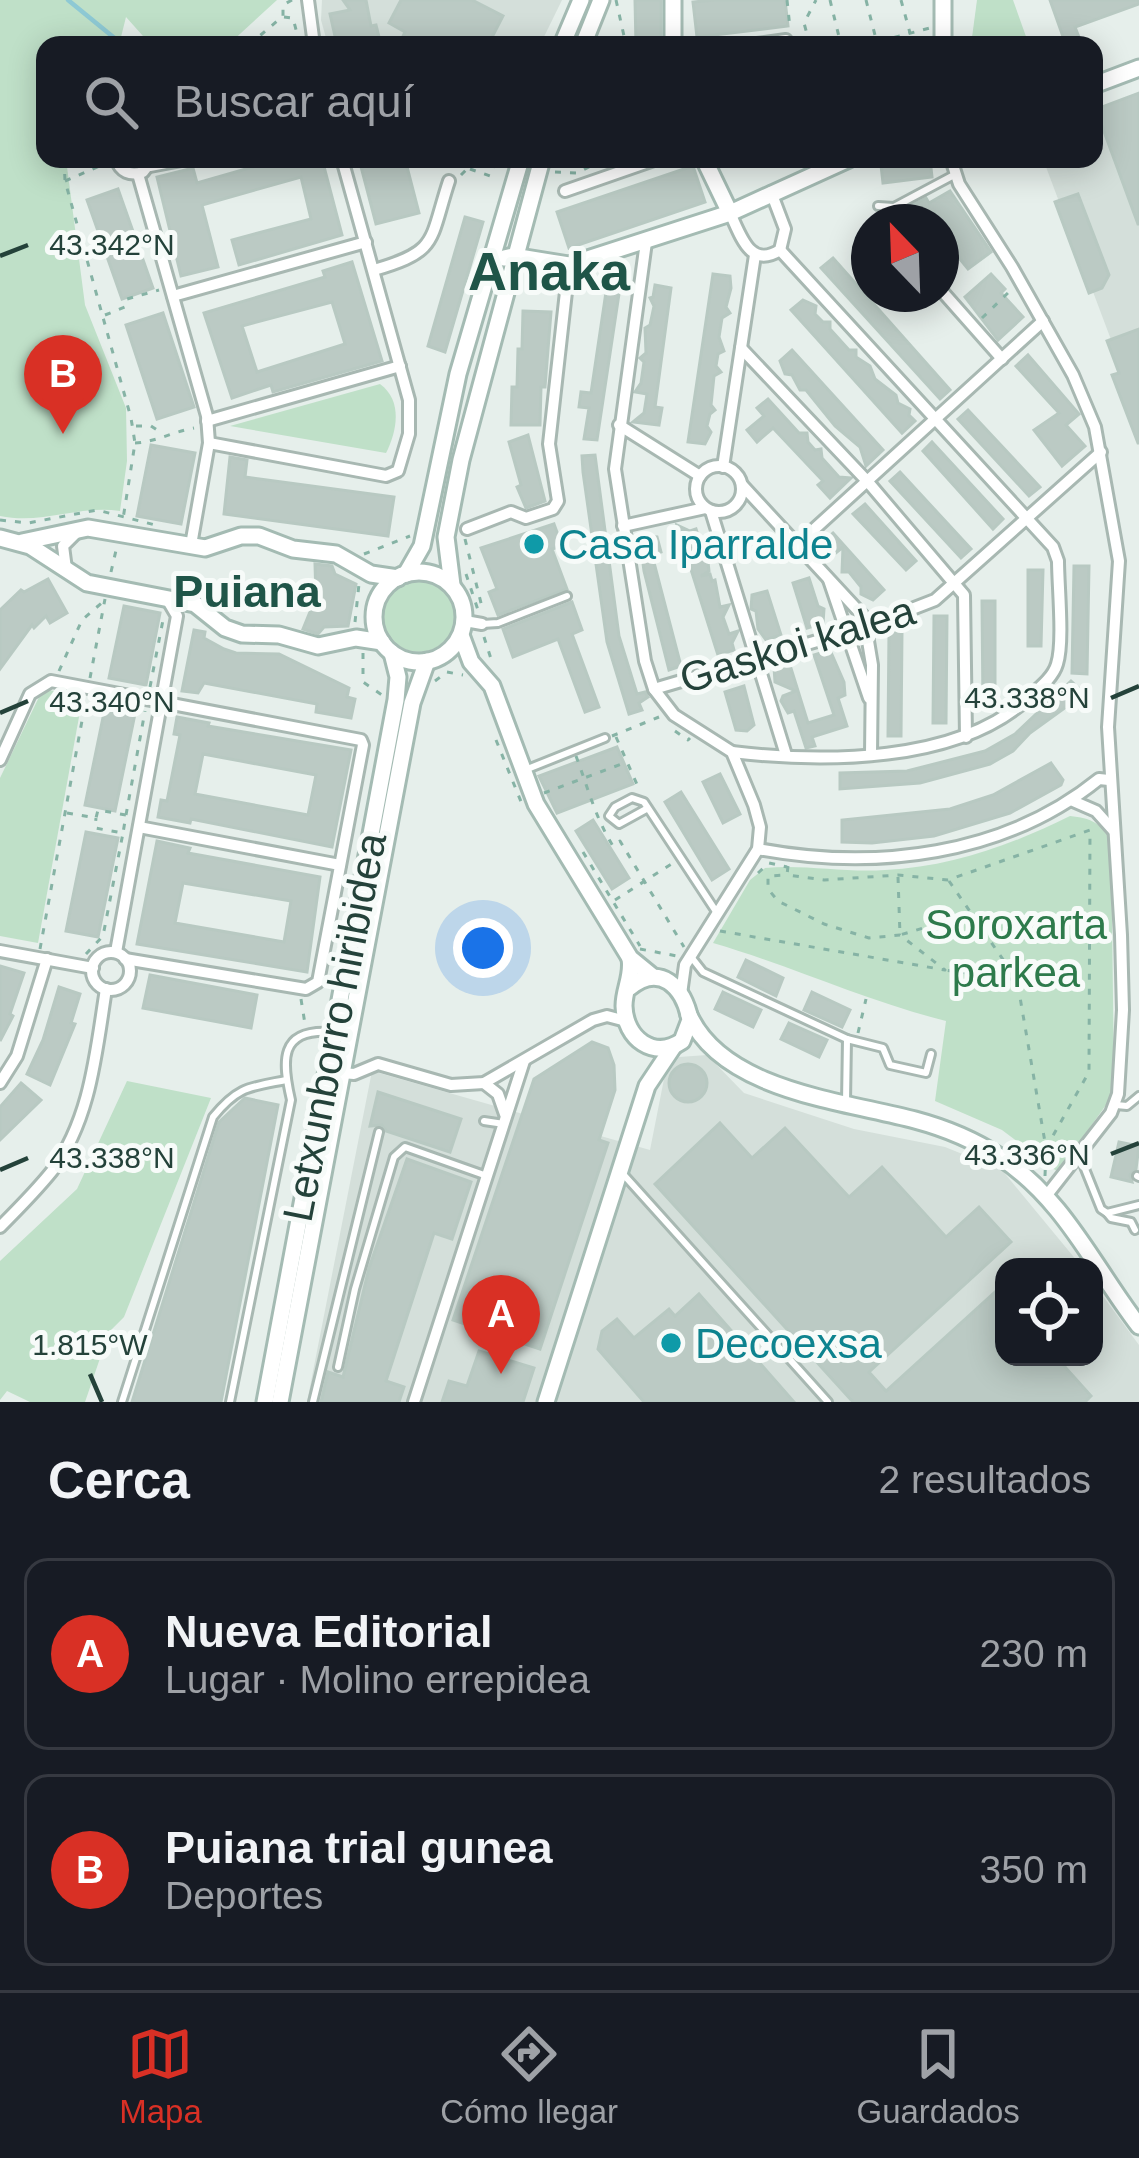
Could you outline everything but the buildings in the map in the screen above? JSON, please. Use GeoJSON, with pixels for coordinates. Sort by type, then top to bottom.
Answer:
{"type":"FeatureCollection","features":[{"type":"Feature","properties":{"kind":"street"},"geometry":{"type":"LineString","coordinates":[[308,0],[313,36]]}},
{"type":"Feature","properties":{"kind":"street"},"geometry":{"type":"LineString","coordinates":[[566,36],[581,0]]}},
{"type":"Feature","properties":{"kind":"street"},"geometry":{"type":"LineString","coordinates":[[587,36],[601,0]]}},
{"type":"Feature","properties":{"kind":"street"},"geometry":{"type":"LineString","coordinates":[[673,0],[673,36]]}},
{"type":"Feature","properties":{"kind":"street"},"geometry":{"type":"LineString","coordinates":[[943,0],[943,36]]}},
{"type":"Feature","properties":{"kind":"street"},"geometry":{"type":"LineString","coordinates":[[1103,82],[1139,68]]}},
{"type":"Feature","properties":{"kind":"street"},"geometry":{"type":"LineString","coordinates":[[122,168],[138,174]]}},
{"type":"Feature","properties":{"kind":"street"},"geometry":{"type":"LineString","coordinates":[[138,174],[144,168]]}},
{"type":"Feature","properties":{"kind":"street"},"geometry":{"type":"LineString","coordinates":[[209,443],[386,476],[398,471],[409,434],[409,400],[345,168]]}},
{"type":"Feature","properties":{"kind":"street"},"geometry":{"type":"LineString","coordinates":[[387,648],[376,629],[376,602],[422,546],[458,374],[518,168]]}},
{"type":"Feature","properties":{"kind":"street"},"geometry":{"type":"LineString","coordinates":[[539,168],[480,378],[446,537],[452,586],[463,605],[471,662],[492,686],[533,797],[568,856],[638,954],[681,994],[712,1048]]}},
{"type":"Feature","properties":{"kind":"street"},"geometry":{"type":"LineString","coordinates":[[565,191],[631,168]]}},
{"type":"Feature","properties":{"kind":"street"},"geometry":{"type":"LineString","coordinates":[[708,168],[748,250],[755,255],[776,253]]}},
{"type":"Feature","properties":{"kind":"street"},"geometry":{"type":"LineString","coordinates":[[489,262],[513,256],[569,265],[730,213],[828,168]]}},
{"type":"Feature","properties":{"kind":"street"},"geometry":{"type":"LineString","coordinates":[[953,168],[1073,375],[1101,452],[1118,561],[1109,780],[1123,1010],[1115,1105],[1079,1154],[1046,1186]]}},
{"type":"Feature","properties":{"kind":"street"},"geometry":{"type":"LineString","coordinates":[[138,174],[209,443],[190,545]]}},
{"type":"Feature","properties":{"kind":"street"},"geometry":{"type":"LineString","coordinates":[[374,270],[425,250],[449,181]]}},
{"type":"Feature","properties":{"kind":"street"},"geometry":{"type":"LineString","coordinates":[[771,192],[785,229],[776,253]]}},
{"type":"Feature","properties":{"kind":"street"},"geometry":{"type":"LineString","coordinates":[[168,297],[366,242]]}},
{"type":"Feature","properties":{"kind":"street"},"geometry":{"type":"LineString","coordinates":[[646,242],[615,469],[629,580],[654,689],[674,715],[732,752],[871,754],[979,734],[1016,709],[1049,678],[1058,662],[1058,561],[1026,518],[776,253]]}},
{"type":"Feature","properties":{"kind":"street"},"geometry":{"type":"LineString","coordinates":[[723,467],[755,255]]}},
{"type":"Feature","properties":{"kind":"street"},"geometry":{"type":"LineString","coordinates":[[463,533],[511,512],[526,518],[553,509],[559,501],[549,444],[569,265]]}},
{"type":"Feature","properties":{"kind":"street"},"geometry":{"type":"LineString","coordinates":[[959,310],[1002,359]]}},
{"type":"Feature","properties":{"kind":"street"},"geometry":{"type":"LineString","coordinates":[[800,543],[1043,320]]}},
{"type":"Feature","properties":{"kind":"street"},"geometry":{"type":"LineString","coordinates":[[741,348],[868,482],[964,595],[966,737]]}},
{"type":"Feature","properties":{"kind":"street"},"geometry":{"type":"LineString","coordinates":[[201,425],[400,366]]}},
{"type":"Feature","properties":{"kind":"street"},"geometry":{"type":"LineString","coordinates":[[619,425],[700,476]]}},
{"type":"Feature","properties":{"kind":"street","name":"Gaskoi kalea"},"geometry":{"type":"LineString","coordinates":[[654,689],[868,626],[935,601],[1101,452]]}},
{"type":"Feature","properties":{"kind":"street"},"geometry":{"type":"LineString","coordinates":[[786,755],[708,510],[696,493],[700,476],[711,468],[732,470],[868,626],[871,754]]}},
{"type":"Feature","properties":{"kind":"street"},"geometry":{"type":"LineString","coordinates":[[623,526],[730,510],[738,502],[742,485]]}},
{"type":"Feature","properties":{"kind":"street"},"geometry":{"type":"LineString","coordinates":[[22,542],[96,519],[120,532],[210,548],[242,536],[259,536],[292,549],[336,554],[370,574],[429,573],[452,586]]}},
{"type":"Feature","properties":{"kind":"street"},"geometry":{"type":"LineString","coordinates":[[67,572],[65,542],[96,519]]}},
{"type":"Feature","properties":{"kind":"street"},"geometry":{"type":"LineString","coordinates":[[0,538],[22,542],[106,594],[195,604],[225,628],[242,634],[279,635],[318,646],[356,638],[405,660],[471,662]]}},
{"type":"Feature","properties":{"kind":"street"},"geometry":{"type":"LineString","coordinates":[[827,575],[871,701]]}},
{"type":"Feature","properties":{"kind":"street"},"geometry":{"type":"LineString","coordinates":[[165,598],[174,605],[177,616],[121,956],[130,970],[127,981],[118,988],[106,989],[97,983],[93,968],[98,957],[121,956],[301,988]]}},
{"type":"Feature","properties":{"kind":"street"},"geometry":{"type":"LineString","coordinates":[[177,616],[184,607],[195,604]]}},
{"type":"Feature","properties":{"kind":"street"},"geometry":{"type":"LineString","coordinates":[[434,659],[463,628],[484,624]]}},
{"type":"Feature","properties":{"kind":"street","name":"Letxunborro hiribidea"},"geometry":{"type":"LineString","coordinates":[[265,1402],[396,700],[398,677],[387,648]]}},
{"type":"Feature","properties":{"kind":"street","name":"Letxunborro hiribidea"},"geometry":{"type":"LineString","coordinates":[[280,1402],[412,703],[434,659]]}},
{"type":"Feature","properties":{"kind":"street"},"geometry":{"type":"LineString","coordinates":[[0,760],[36,687],[57,681],[89,683],[162,700]]}},
{"type":"Feature","properties":{"kind":"street","name":"Letxunborro hiribidea"},"geometry":{"type":"LineString","coordinates":[[162,700],[353,736],[363,745],[318,982],[301,988]]}},
{"type":"Feature","properties":{"kind":"street"},"geometry":{"type":"LineString","coordinates":[[681,994],[686,958],[758,849],[760,827],[732,752]]}},
{"type":"Feature","properties":{"kind":"street"},"geometry":{"type":"LineString","coordinates":[[758,849],[789,861],[897,858],[974,842],[1073,802],[1099,778],[1109,780]]}},
{"type":"Feature","properties":{"kind":"street"},"geometry":{"type":"LineString","coordinates":[[1088,808],[1110,795]]}},
{"type":"Feature","properties":{"kind":"street"},"geometry":{"type":"LineString","coordinates":[[1073,802],[1096,811],[1113,830]]}},
{"type":"Feature","properties":{"kind":"street"},"geometry":{"type":"LineString","coordinates":[[139,827],[340,865]]}},
{"type":"Feature","properties":{"kind":"street"},"geometry":{"type":"LineString","coordinates":[[0,951],[93,968]]}},
{"type":"Feature","properties":{"kind":"street"},"geometry":{"type":"LineString","coordinates":[[638,954],[624,1006],[644,1095]]}},
{"type":"Feature","properties":{"kind":"street"},"geometry":{"type":"LineString","coordinates":[[0,1083],[17,1056],[42,958]]}},
{"type":"Feature","properties":{"kind":"street"},"geometry":{"type":"LineString","coordinates":[[629,988],[686,958]]}},
{"type":"Feature","properties":{"kind":"street"},"geometry":{"type":"LineString","coordinates":[[0,1227],[55,1167],[75,1129],[89,1091],[106,989]]}},
{"type":"Feature","properties":{"kind":"street"},"geometry":{"type":"LineString","coordinates":[[546,1402],[594,1276],[644,1095],[656,1068],[688,1030],[689,1015]]}},
{"type":"Feature","properties":{"kind":"street"},"geometry":{"type":"LineString","coordinates":[[342,1073],[354,1074],[378,1064],[452,1085],[484,1083],[598,1018],[612,1016],[649,1048],[712,1048],[766,1079],[846,1106],[916,1120],[962,1136],[1000,1157],[1046,1186],[1139,1326]]}},
{"type":"Feature","properties":{"kind":"street"},"geometry":{"type":"LineString","coordinates":[[414,1402],[524,1061]]}},
{"type":"Feature","properties":{"kind":"street"},"geometry":{"type":"LineString","coordinates":[[484,1083],[498,1094],[505,1121]]}},
{"type":"Feature","properties":{"kind":"lane"},"geometry":{"type":"LineString","coordinates":[[898,204],[954,175]]}},
{"type":"Feature","properties":{"kind":"lane"},"geometry":{"type":"LineString","coordinates":[[484,624],[567,596]]}},
{"type":"Feature","properties":{"kind":"lane"},"geometry":{"type":"LineString","coordinates":[[522,771],[611,736]]}},
{"type":"Feature","properties":{"kind":"lane"},"geometry":{"type":"LineString","coordinates":[[646,805],[620,824],[609,816],[632,798],[646,805],[717,913]]}},
{"type":"Feature","properties":{"kind":"lane"},"geometry":{"type":"LineString","coordinates":[[686,958],[703,972],[852,1040],[883,1048],[890,1065],[926,1072],[931,1054]]}},
{"type":"Feature","properties":{"kind":"lane"},"geometry":{"type":"LineString","coordinates":[[230,1402],[291,1100],[286,1051],[308,1032],[334,1033]]}},
{"type":"Feature","properties":{"kind":"lane"},"geometry":{"type":"LineString","coordinates":[[846,1106],[852,1040]]}},
{"type":"Feature","properties":{"kind":"lane"},"geometry":{"type":"LineString","coordinates":[[122,1402],[213,1117],[231,1095],[248,1086],[286,1079]]}},
{"type":"Feature","properties":{"kind":"lane"},"geometry":{"type":"LineString","coordinates":[[1115,1105],[1127,1106],[1139,1096]]}},
{"type":"Feature","properties":{"kind":"lane"},"geometry":{"type":"LineString","coordinates":[[484,1121],[505,1121]]}},
{"type":"Feature","properties":{"kind":"lane"},"geometry":{"type":"LineString","coordinates":[[313,1402],[379,1132]]}},
{"type":"Feature","properties":{"kind":"lane"},"geometry":{"type":"LineString","coordinates":[[338,1367],[394,1156],[405,1147],[487,1176]]}},
{"type":"Feature","properties":{"kind":"lane"},"geometry":{"type":"LineString","coordinates":[[1079,1154],[1088,1168],[1090,1188],[1107,1213],[1131,1222],[1135,1230]]}},
{"type":"Feature","properties":{"kind":"lane"},"geometry":{"type":"LineString","coordinates":[[620,1171],[829,1402]]}},
{"type":"Feature","properties":{"kind":"lane"},"geometry":{"type":"LineString","coordinates":[[1107,1213],[1139,1205]]}},
{"type":"Feature","properties":{"kind":"path"},"geometry":{"type":"LineString","coordinates":[[260,36],[283,16],[283,5],[292,0]]}},
{"type":"Feature","properties":{"kind":"path"},"geometry":{"type":"LineString","coordinates":[[616,0],[624,36]]}},
{"type":"Feature","properties":{"kind":"path"},"geometry":{"type":"LineString","coordinates":[[787,0],[790,27],[804,23]]}},
{"type":"Feature","properties":{"kind":"path"},"geometry":{"type":"LineString","coordinates":[[808,36],[804,23],[816,0]]}},
{"type":"Feature","properties":{"kind":"path"},"geometry":{"type":"LineString","coordinates":[[830,0],[839,36]]}},
{"type":"Feature","properties":{"kind":"path"},"geometry":{"type":"LineString","coordinates":[[866,0],[875,36]]}},
{"type":"Feature","properties":{"kind":"path"},"geometry":{"type":"LineString","coordinates":[[902,0],[910,33]]}},
{"type":"Feature","properties":{"kind":"path"},"geometry":{"type":"LineString","coordinates":[[283,16],[293,18],[298,36]]}},
{"type":"Feature","properties":{"kind":"path"},"geometry":{"type":"LineString","coordinates":[[899,36],[938,26]]}},
{"type":"Feature","properties":{"kind":"path"},"geometry":{"type":"LineString","coordinates":[[42,958],[135,443],[64,168]]}},
{"type":"Feature","properties":{"kind":"path"},"geometry":{"type":"LineString","coordinates":[[65,181],[95,168]]}},
{"type":"Feature","properties":{"kind":"path"},"geometry":{"type":"LineString","coordinates":[[490,176],[493,168]]}},
{"type":"Feature","properties":{"kind":"path"},"geometry":{"type":"LineString","coordinates":[[555,172],[577,173],[587,168]]}},
{"type":"Feature","properties":{"kind":"path"},"geometry":{"type":"LineString","coordinates":[[449,181],[470,169],[502,180]]}},
{"type":"Feature","properties":{"kind":"path"},"geometry":{"type":"LineString","coordinates":[[103,316],[140,295],[160,290],[168,297]]}},
{"type":"Feature","properties":{"kind":"path"},"geometry":{"type":"LineString","coordinates":[[973,326],[1010,291]]}},
{"type":"Feature","properties":{"kind":"path"},"geometry":{"type":"LineString","coordinates":[[135,443],[201,425]]}},
{"type":"Feature","properties":{"kind":"path"},"geometry":{"type":"LineString","coordinates":[[132,426],[151,426],[161,433]]}},
{"type":"Feature","properties":{"kind":"path"},"geometry":{"type":"LineString","coordinates":[[0,520],[96,519]]}},
{"type":"Feature","properties":{"kind":"path"},"geometry":{"type":"LineString","coordinates":[[391,699],[363,682],[366,658],[356,638],[360,586],[356,565],[362,555],[404,540],[413,531]]}},
{"type":"Feature","properties":{"kind":"path"},"geometry":{"type":"LineString","coordinates":[[463,533],[484,624]]}},
{"type":"Feature","properties":{"kind":"path"},"geometry":{"type":"LineString","coordinates":[[463,533],[495,671]]}},
{"type":"Feature","properties":{"kind":"path"},"geometry":{"type":"LineString","coordinates":[[60,674],[64,654],[82,620],[106,594]]}},
{"type":"Feature","properties":{"kind":"path"},"geometry":{"type":"LineString","coordinates":[[430,689],[447,673],[460,673],[471,681]]}},
{"type":"Feature","properties":{"kind":"path"},"geometry":{"type":"LineString","coordinates":[[75,676],[89,683]]}},
{"type":"Feature","properties":{"kind":"path"},"geometry":{"type":"LineString","coordinates":[[646,805],[611,736],[661,717],[688,740],[695,730]]}},
{"type":"Feature","properties":{"kind":"path"},"geometry":{"type":"LineString","coordinates":[[574,751],[594,814],[613,846],[620,841],[686,958]]}},
{"type":"Feature","properties":{"kind":"path"},"geometry":{"type":"LineString","coordinates":[[533,797],[627,762]]}},
{"type":"Feature","properties":{"kind":"path"},"geometry":{"type":"LineString","coordinates":[[78,965],[81,956],[103,936],[126,815],[98,810],[94,828],[122,833]]}},
{"type":"Feature","properties":{"kind":"path"},"geometry":{"type":"LineString","coordinates":[[65,812],[96,818]]}},
{"type":"Feature","properties":{"kind":"path"},"geometry":{"type":"LineString","coordinates":[[1046,1148],[1089,1072],[1091,942],[1090,830],[948,880],[898,875],[824,880],[768,876],[768,889],[778,901],[824,924],[869,938],[970,914],[1091,942]]}},
{"type":"Feature","properties":{"kind":"path"},"geometry":{"type":"LineString","coordinates":[[568,856],[580,848],[614,901],[638,954],[686,958]]}},
{"type":"Feature","properties":{"kind":"path"},"geometry":{"type":"LineString","coordinates":[[754,877],[769,863],[789,861],[787,875]]}},
{"type":"Feature","properties":{"kind":"path"},"geometry":{"type":"LineString","coordinates":[[614,901],[675,862]]}},
{"type":"Feature","properties":{"kind":"path"},"geometry":{"type":"LineString","coordinates":[[898,875],[900,934],[945,970]]}},
{"type":"Feature","properties":{"kind":"path"},"geometry":{"type":"LineString","coordinates":[[948,880],[1017,980],[1046,1148],[1046,1186]]}},
{"type":"Feature","properties":{"kind":"path"},"geometry":{"type":"LineString","coordinates":[[719,933],[1017,980]]}},
{"type":"Feature","properties":{"kind":"path"},"geometry":{"type":"LineString","coordinates":[[657,972],[686,958]]}},
{"type":"Feature","properties":{"kind":"path"},"geometry":{"type":"LineString","coordinates":[[301,988],[301,1014],[308,1032]]}},
{"type":"Feature","properties":{"kind":"path"},"geometry":{"type":"LineString","coordinates":[[852,1040],[866,999]]}},
{"type":"Feature","properties":{"kind":"shaded area"},"geometry":{"type":"Polygon","coordinates":[[[322,0],[562,0],[544,36],[325,36],[322,0]]]}},
{"type":"Feature","properties":{"kind":"shaded area"},"geometry":{"type":"Polygon","coordinates":[[[1139,97],[1139,414],[1046,168],[1103,168],[1103,111],[1139,97]]]}},
{"type":"Feature","properties":{"kind":"shaded area"},"geometry":{"type":"Polygon","coordinates":[[[707,1055],[744,1093],[854,1129],[945,1147],[1002,1170],[1075,1258],[995,1258],[995,1366],[1103,1366],[1103,1296],[1139,1345],[1139,1402],[307,1402],[372,1071],[650,1150],[664,1079],[679,1057],[707,1055]]]}},
{"type":"Feature","properties":{"kind":"green space"},"geometry":{"type":"Polygon","coordinates":[[[0,0],[277,0],[238,36],[143,36],[126,17],[121,36],[36,36],[36,168],[67,168],[85,305],[126,408],[127,461],[120,511],[0,516],[0,0]]]}},
{"type":"Feature","properties":{"kind":"green space"},"geometry":{"type":"Polygon","coordinates":[[[977,0],[1013,0],[1026,36],[972,36],[977,0]]]}},
{"type":"Feature","properties":{"kind":"green space"},"geometry":{"type":"Polygon","coordinates":[[[380,384],[392,399],[396,417],[386,453],[230,426],[380,384]]]}},
{"type":"Feature","properties":{"kind":"green space"},"geometry":{"type":"Polygon","coordinates":[[[419,580],[444,591],[455,616],[444,641],[419,652],[394,641],[383,616],[394,591],[419,580]]]}},
{"type":"Feature","properties":{"kind":"green space"},"geometry":{"type":"Polygon","coordinates":[[[48,690],[83,695],[38,943],[0,936],[0,778],[39,697],[48,690]]]}},
{"type":"Feature","properties":{"kind":"green space","name":"Soroxarta parkea"},"geometry":{"type":"Polygon","coordinates":[[[1070,816],[1095,822],[1111,841],[1114,1075],[1111,1098],[1058,1172],[1002,1130],[935,1101],[946,1021],[713,943],[750,880],[765,868],[870,871],[934,864],[1003,845],[1070,816]]]}},
{"type":"Feature","properties":{"kind":"green space"},"geometry":{"type":"Polygon","coordinates":[[[127,1081],[211,1098],[124,1317],[109,1332],[85,1402],[30,1402],[7,1391],[0,1400],[0,1261],[77,1189],[127,1081]]]}},
{"type":"Feature","properties":{"kind":"waterway"},"geometry":{"type":"LineString","coordinates":[[68,0],[112,36]]}},
{"type":"Feature","properties":{"kind":"place","name":"Puiana trial gunea"},"geometry":{"type":"Point","coordinates":[63,434]}},
{"type":"Feature","properties":{"kind":"place","name":"Casa Iparralde"},"geometry":{"type":"Point","coordinates":[534,544]}},
{"type":"Feature","properties":{"kind":"place","name":"Decoexsa"},"geometry":{"type":"Point","coordinates":[671,1343]}},
{"type":"Feature","properties":{"kind":"place","name":"Nueva Editorial"},"geometry":{"type":"Point","coordinates":[501,1374]}},
{"type":"Feature","properties":{"kind":"district","name":"Anaka"},"geometry":{"type":"Point","coordinates":[549,271]}},
{"type":"Feature","properties":{"kind":"district","name":"Puiana"},"geometry":{"type":"Point","coordinates":[247,591]}}]}
